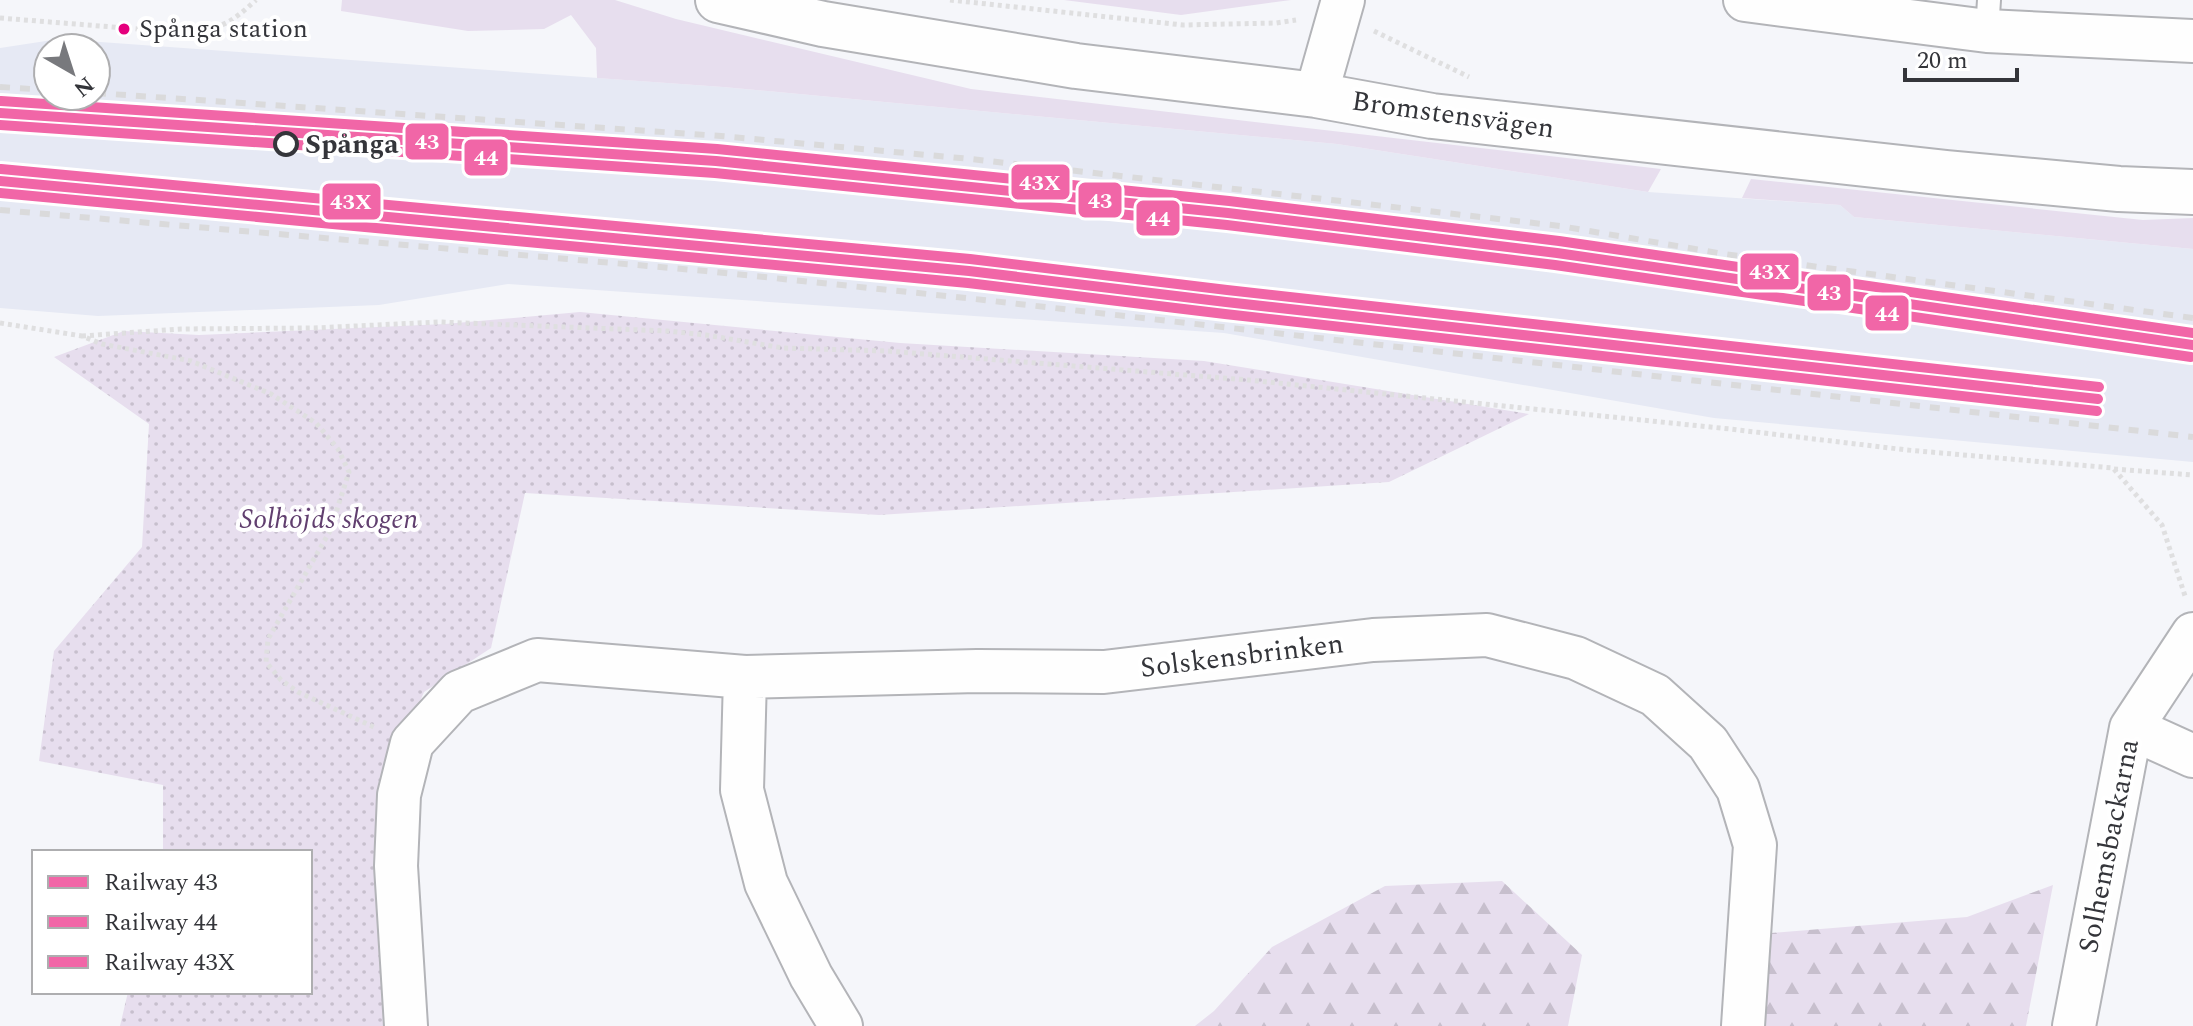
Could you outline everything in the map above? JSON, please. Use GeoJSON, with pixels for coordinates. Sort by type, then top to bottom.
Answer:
{"type":"FeatureCollection","features":[{"type":"Feature","properties":{"kind":"street","name":"Bromstensvägen"},"geometry":{"type":"LineString","coordinates":[[718,0],[823,24],[1076,66],[1316,95],[1432,116],[2119,189],[2193,192]]}},
{"type":"Feature","properties":{"kind":"street"},"geometry":{"type":"LineString","coordinates":[[1745,0],[1988,16],[2193,41]]}},
{"type":"Feature","properties":{"kind":"street"},"geometry":{"type":"LineString","coordinates":[[1316,95],[1341,7]]}},
{"type":"Feature","properties":{"kind":"street","name":"Solhemsbackarna"},"geometry":{"type":"LineString","coordinates":[[2074,1026],[2131,728],[2190,618]]}},
{"type":"Feature","properties":{"kind":"street","name":"Solskensbrinken"},"geometry":{"type":"LineString","coordinates":[[412,743],[459,692],[537,660],[745,677],[977,671],[1104,672],[1373,640],[1487,635],[1576,658],[1655,695],[1708,743],[1738,789],[1755,845],[1743,1026]]}},
{"type":"Feature","properties":{"kind":"street"},"geometry":{"type":"LineString","coordinates":[[745,677],[742,790],[766,883],[811,976],[841,1026]]}},
{"type":"Feature","properties":{"kind":"street"},"geometry":{"type":"LineString","coordinates":[[2131,728],[2193,756]]}},
{"type":"Feature","properties":{"kind":"street"},"geometry":{"type":"LineString","coordinates":[[406,1026],[396,866],[399,795],[412,743]]}},
{"type":"Feature","properties":{"kind":"path"},"geometry":{"type":"LineString","coordinates":[[1,18],[188,33],[216,29],[239,16],[256,0]]}},
{"type":"Feature","properties":{"kind":"path"},"geometry":{"type":"LineString","coordinates":[[950,0],[1183,25],[1276,23],[1341,7]]}},
{"type":"Feature","properties":{"kind":"path"},"geometry":{"type":"LineString","coordinates":[[82,336],[181,329],[314,328],[439,322],[667,331],[783,348],[887,351],[1248,380],[1907,450],[2193,475]]}},
{"type":"Feature","properties":{"kind":"path"},"geometry":{"type":"LineString","coordinates":[[0,323],[82,336],[102,344],[191,361],[271,394],[316,423],[338,449],[349,472],[330,531],[268,639],[266,662],[281,680],[298,692],[412,743]]}},
{"type":"Feature","properties":{"kind":"path"},"geometry":{"type":"LineString","coordinates":[[2113,468],[2162,525],[2190,618]]}},
{"type":"Feature","properties":{"kind":"shaded area"},"geometry":{"type":"Polygon","coordinates":[[[32,43],[32,112],[112,112],[112,43],[723,87],[1337,144],[1648,192],[1840,205],[1854,217],[2193,249],[2193,462],[1714,418],[1224,333],[508,284],[379,305],[98,316],[0,308],[0,48],[32,43]]]}},
{"type":"Feature","properties":{"kind":"green space"},"geometry":{"type":"Polygon","coordinates":[[[342,0],[615,0],[676,19],[971,89],[1661,169],[1648,192],[1337,144],[597,78],[596,48],[571,15],[544,29],[468,31],[341,11],[342,0]]]}},
{"type":"Feature","properties":{"kind":"green space"},"geometry":{"type":"Polygon","coordinates":[[[1064,0],[1291,0],[1181,15],[1064,0]]]}},
{"type":"Feature","properties":{"kind":"green space"},"geometry":{"type":"Polygon","coordinates":[[[1751,179],[2143,220],[2193,218],[2193,249],[1854,217],[1840,205],[1742,198],[1751,179]]]}},
{"type":"Feature","properties":{"kind":"green space","name":"Solhöjds skogen"},"geometry":{"type":"Polygon","coordinates":[[[580,312],[900,343],[1204,361],[1529,414],[1389,482],[879,515],[525,493],[491,648],[424,692],[379,797],[383,1026],[120,1026],[128,994],[312,994],[312,850],[163,850],[163,785],[39,761],[54,651],[142,547],[149,424],[54,357],[124,331],[199,335],[445,324],[580,312]]]}},
{"type":"Feature","properties":{"kind":"green space"},"geometry":{"type":"Polygon","coordinates":[[[1502,881],[1582,955],[1568,1026],[1195,1026],[1214,1011],[1272,947],[1385,886],[1502,881]]]}},
{"type":"Feature","properties":{"kind":"green space"},"geometry":{"type":"Polygon","coordinates":[[[2053,885],[2026,1026],[1763,1026],[1771,933],[1967,917],[2053,885]]]}},
{"type":"Feature","properties":{"kind":"railway"},"geometry":{"type":"LineString","coordinates":[[0,87],[32,89]]}},
{"type":"Feature","properties":{"kind":"railway"},"geometry":{"type":"LineString","coordinates":[[112,94],[721,136],[971,159],[1560,226],[1724,254],[2193,318]]}},
{"type":"Feature","properties":{"kind":"railway"},"geometry":{"type":"LineString","coordinates":[[0,210],[706,271],[2193,437]]}},
{"type":"Feature","properties":{"kind":"rail line","name":"43X"},"geometry":{"type":"LineString","coordinates":[[1,101],[717,149],[1229,201],[1559,241],[2193,333]]}},
{"type":"Feature","properties":{"kind":"rail line","name":"43"},"geometry":{"type":"LineString","coordinates":[[0,113],[716,161],[1228,213],[1557,253],[2193,345]]}},
{"type":"Feature","properties":{"kind":"rail line","name":"44"},"geometry":{"type":"LineString","coordinates":[[0,125],[715,173],[1227,225],[1555,265],[2191,357]]}},
{"type":"Feature","properties":{"kind":"rail line","name":"43X"},"geometry":{"type":"LineString","coordinates":[[1,169],[970,259],[2099,387]]}},
{"type":"Feature","properties":{"kind":"rail line","name":"43"},"geometry":{"type":"LineString","coordinates":[[0,181],[969,271],[2098,399]]}},
{"type":"Feature","properties":{"kind":"rail line","name":"44"},"geometry":{"type":"LineString","coordinates":[[0,193],[968,283],[2097,411]]}},
{"type":"Feature","properties":{"kind":"place","name":"Spånga station"},"geometry":{"type":"Point","coordinates":[124,29]}},
{"type":"Feature","properties":{"kind":"place","name":"Spånga"},"geometry":{"type":"Point","coordinates":[286,144]}}]}
